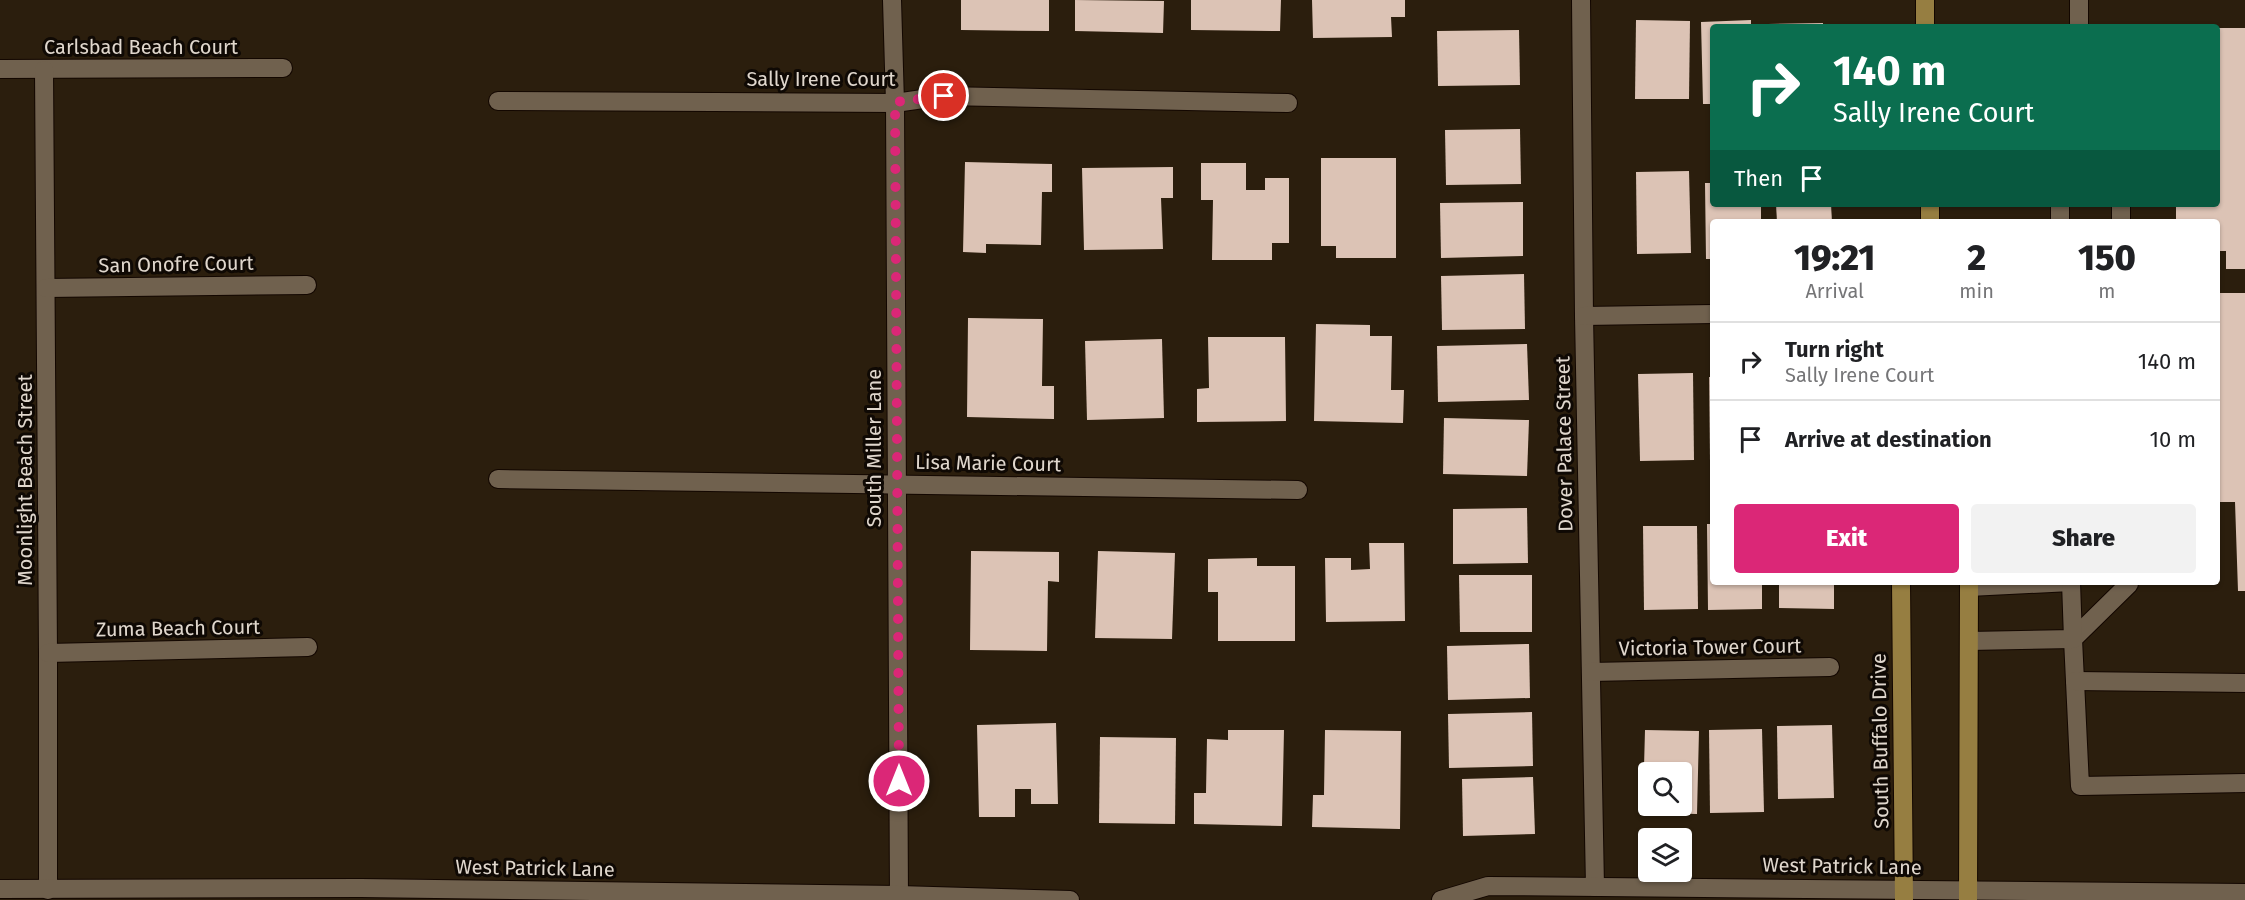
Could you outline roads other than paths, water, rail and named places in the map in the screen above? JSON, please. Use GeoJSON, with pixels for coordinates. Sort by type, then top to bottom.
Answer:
{"type":"FeatureCollection","features":[{"type":"Feature","properties":{"kind":"main road"},"geometry":{"type":"LineString","coordinates":[[1924,0],[1925,24]]}},
{"type":"Feature","properties":{"kind":"main road","name":"South Buffalo Drive"},"geometry":{"type":"LineString","coordinates":[[1901,585],[1904,895]]}},
{"type":"Feature","properties":{"kind":"main road"},"geometry":{"type":"LineString","coordinates":[[1968,895],[1969,585]]}},
{"type":"Feature","properties":{"kind":"street","name":"South Miller Lane"},"geometry":{"type":"LineString","coordinates":[[891,0],[895,102],[899,898]]}},
{"type":"Feature","properties":{"kind":"street","name":"Dover Palace Street"},"geometry":{"type":"LineString","coordinates":[[1581,0],[1584,316],[1595,887]]}},
{"type":"Feature","properties":{"kind":"street"},"geometry":{"type":"LineString","coordinates":[[2079,0],[2079,24]]}},
{"type":"Feature","properties":{"kind":"street","name":"Carlsbad Beach Court"},"geometry":{"type":"LineString","coordinates":[[0,69],[283,68]]}},
{"type":"Feature","properties":{"kind":"street","name":"Moonlight Beach Street"},"geometry":{"type":"LineString","coordinates":[[44,70],[48,890]]}},
{"type":"Feature","properties":{"kind":"street","name":"Sally Irene Court"},"geometry":{"type":"LineString","coordinates":[[498,101],[895,102],[944,96],[1288,102]]}},
{"type":"Feature","properties":{"kind":"street","name":"San Onofre Court"},"geometry":{"type":"LineString","coordinates":[[46,288],[307,285]]}},
{"type":"Feature","properties":{"kind":"street"},"geometry":{"type":"LineString","coordinates":[[1584,316],[1710,314]]}},
{"type":"Feature","properties":{"kind":"street","name":"Lisa Marie Court"},"geometry":{"type":"LineString","coordinates":[[498,479],[1298,490]]}},
{"type":"Feature","properties":{"kind":"street"},"geometry":{"type":"LineString","coordinates":[[2071,585],[2080,786],[2245,783]]}},
{"type":"Feature","properties":{"kind":"street"},"geometry":{"type":"LineString","coordinates":[[1969,641],[2073,639],[2129,585]]}},
{"type":"Feature","properties":{"kind":"street","name":"Zuma Beach Court"},"geometry":{"type":"LineString","coordinates":[[48,653],[308,648]]}},
{"type":"Feature","properties":{"kind":"street","name":"Victoria Tower Court"},"geometry":{"type":"LineString","coordinates":[[1591,672],[1830,667]]}},
{"type":"Feature","properties":{"kind":"street"},"geometry":{"type":"LineString","coordinates":[[2075,681],[2245,683]]}},
{"type":"Feature","properties":{"kind":"street","name":"West Patrick Lane"},"geometry":{"type":"LineString","coordinates":[[1441,900],[1488,886],[1904,895],[2245,893]]}},
{"type":"Feature","properties":{"kind":"street","name":"West Patrick Lane"},"geometry":{"type":"LineString","coordinates":[[0,889],[361,888],[1070,900]]}}]}
